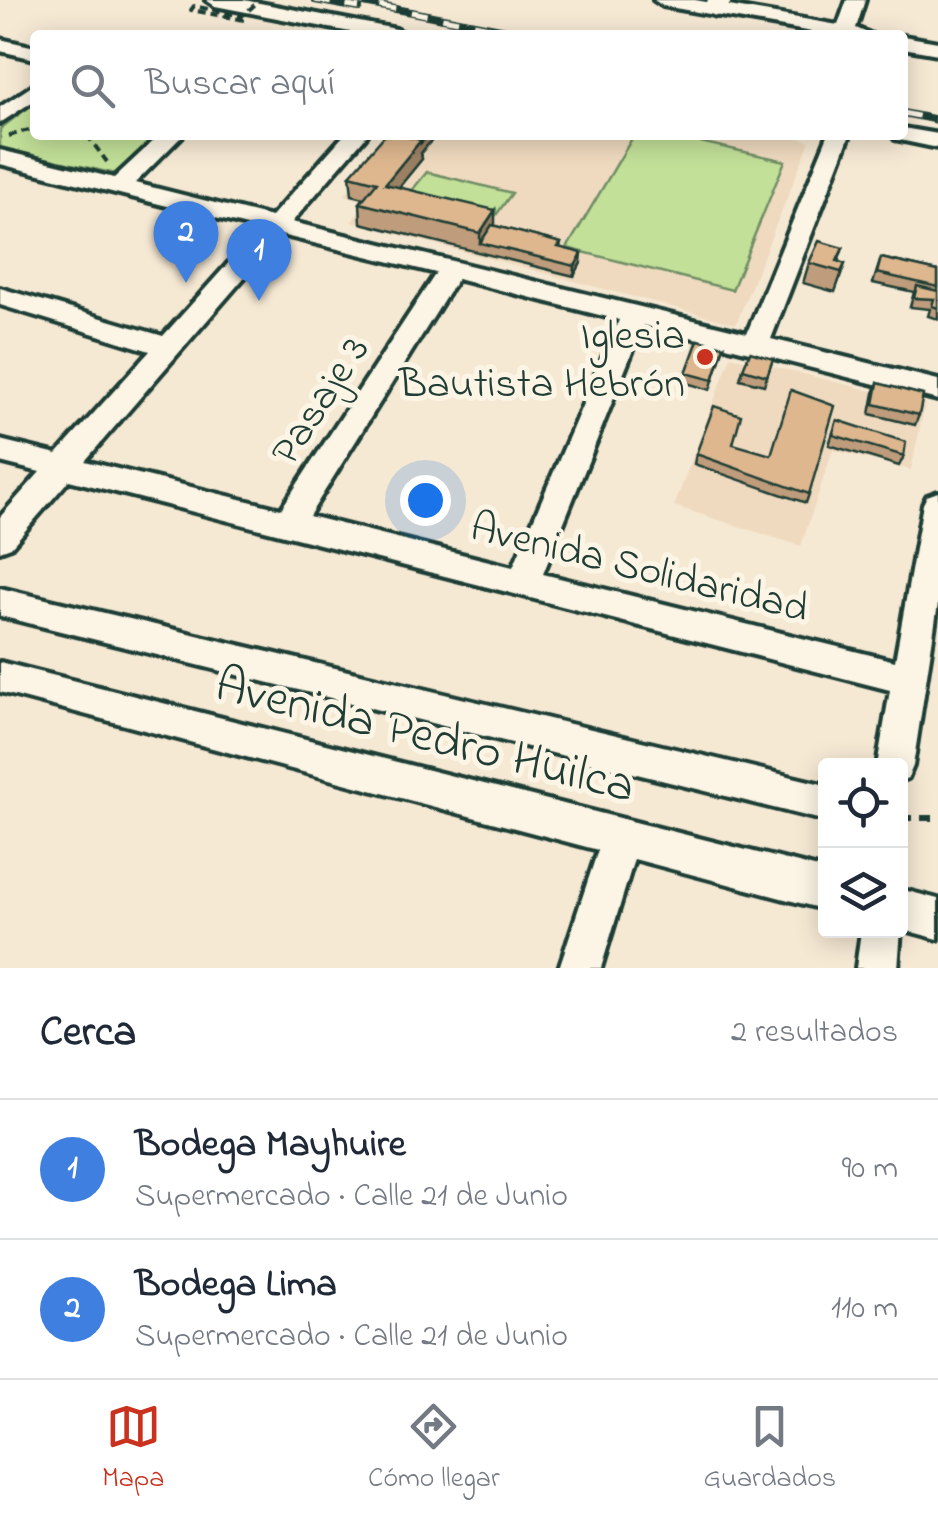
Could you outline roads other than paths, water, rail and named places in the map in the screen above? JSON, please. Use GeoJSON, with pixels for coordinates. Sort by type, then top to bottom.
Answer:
{"type":"FeatureCollection","features":[{"type":"Feature","properties":{"kind":"street"},"geometry":{"type":"LineString","coordinates":[[214,0],[371,30]]}},
{"type":"Feature","properties":{"kind":"street"},"geometry":{"type":"LineString","coordinates":[[663,0],[705,4],[833,30]]}},
{"type":"Feature","properties":{"kind":"street"},"geometry":{"type":"LineString","coordinates":[[853,30],[856,0]]}},
{"type":"Feature","properties":{"kind":"street"},"geometry":{"type":"LineString","coordinates":[[279,30],[295,15]]}},
{"type":"Feature","properties":{"kind":"street"},"geometry":{"type":"LineString","coordinates":[[908,43],[938,48]]}},
{"type":"Feature","properties":{"kind":"street"},"geometry":{"type":"LineString","coordinates":[[0,45],[30,52]]}},
{"type":"Feature","properties":{"kind":"street"},"geometry":{"type":"LineString","coordinates":[[0,117],[30,94]]}},
{"type":"Feature","properties":{"kind":"street"},"geometry":{"type":"LineString","coordinates":[[908,135],[938,141]]}},
{"type":"Feature","properties":{"kind":"street"},"geometry":{"type":"LineString","coordinates":[[118,186],[167,140]]}},
{"type":"Feature","properties":{"kind":"street"},"geometry":{"type":"LineString","coordinates":[[0,538],[352,140]]}},
{"type":"Feature","properties":{"kind":"street"},"geometry":{"type":"LineString","coordinates":[[756,345],[837,140]]}},
{"type":"Feature","properties":{"kind":"street"},"geometry":{"type":"LineString","coordinates":[[0,157],[938,390]]}},
{"type":"Feature","properties":{"kind":"street","name":"Pasaje 3"},"geometry":{"type":"LineString","coordinates":[[288,524],[451,269]]}},
{"type":"Feature","properties":{"kind":"street"},"geometry":{"type":"LineString","coordinates":[[0,296],[170,347]]}},
{"type":"Feature","properties":{"kind":"street"},"geometry":{"type":"LineString","coordinates":[[523,582],[634,314]]}},
{"type":"Feature","properties":{"kind":"street","name":"Avenida Solidaridad"},"geometry":{"type":"LineString","coordinates":[[0,451],[523,582],[920,662]]}},
{"type":"Feature","properties":{"kind":"street"},"geometry":{"type":"LineString","coordinates":[[897,758],[920,662],[938,504]]}},
{"type":"Feature","properties":{"kind":"street"},"geometry":{"type":"LineString","coordinates":[[0,602],[818,801]]}},
{"type":"Feature","properties":{"kind":"street","name":"Avenida Pedro Huilca"},"geometry":{"type":"LineString","coordinates":[[0,677],[818,888]]}},
{"type":"Feature","properties":{"kind":"street"},"geometry":{"type":"LineString","coordinates":[[580,968],[620,836]]}},
{"type":"Feature","properties":{"kind":"street"},"geometry":{"type":"LineString","coordinates":[[908,912],[938,919]]}},
{"type":"Feature","properties":{"kind":"street"},"geometry":{"type":"LineString","coordinates":[[877,968],[881,938]]}},
{"type":"Feature","properties":{"kind":"railway"},"geometry":{"type":"LineString","coordinates":[[315,0],[359,8]]}},
{"type":"Feature","properties":{"kind":"railway"},"geometry":{"type":"LineString","coordinates":[[348,0],[506,30]]}},
{"type":"Feature","properties":{"kind":"railway"},"geometry":{"type":"LineString","coordinates":[[908,114],[938,120]]}},
{"type":"Feature","properties":{"kind":"place","name":"Bodega Lima"},"geometry":{"type":"Point","coordinates":[186,283]}},
{"type":"Feature","properties":{"kind":"place","name":"Bodega Mayhuire"},"geometry":{"type":"Point","coordinates":[259,301]}},
{"type":"Feature","properties":{"kind":"place","name":"Iglesia Bautista Hebrón"},"geometry":{"type":"Point","coordinates":[705,357]}}]}
